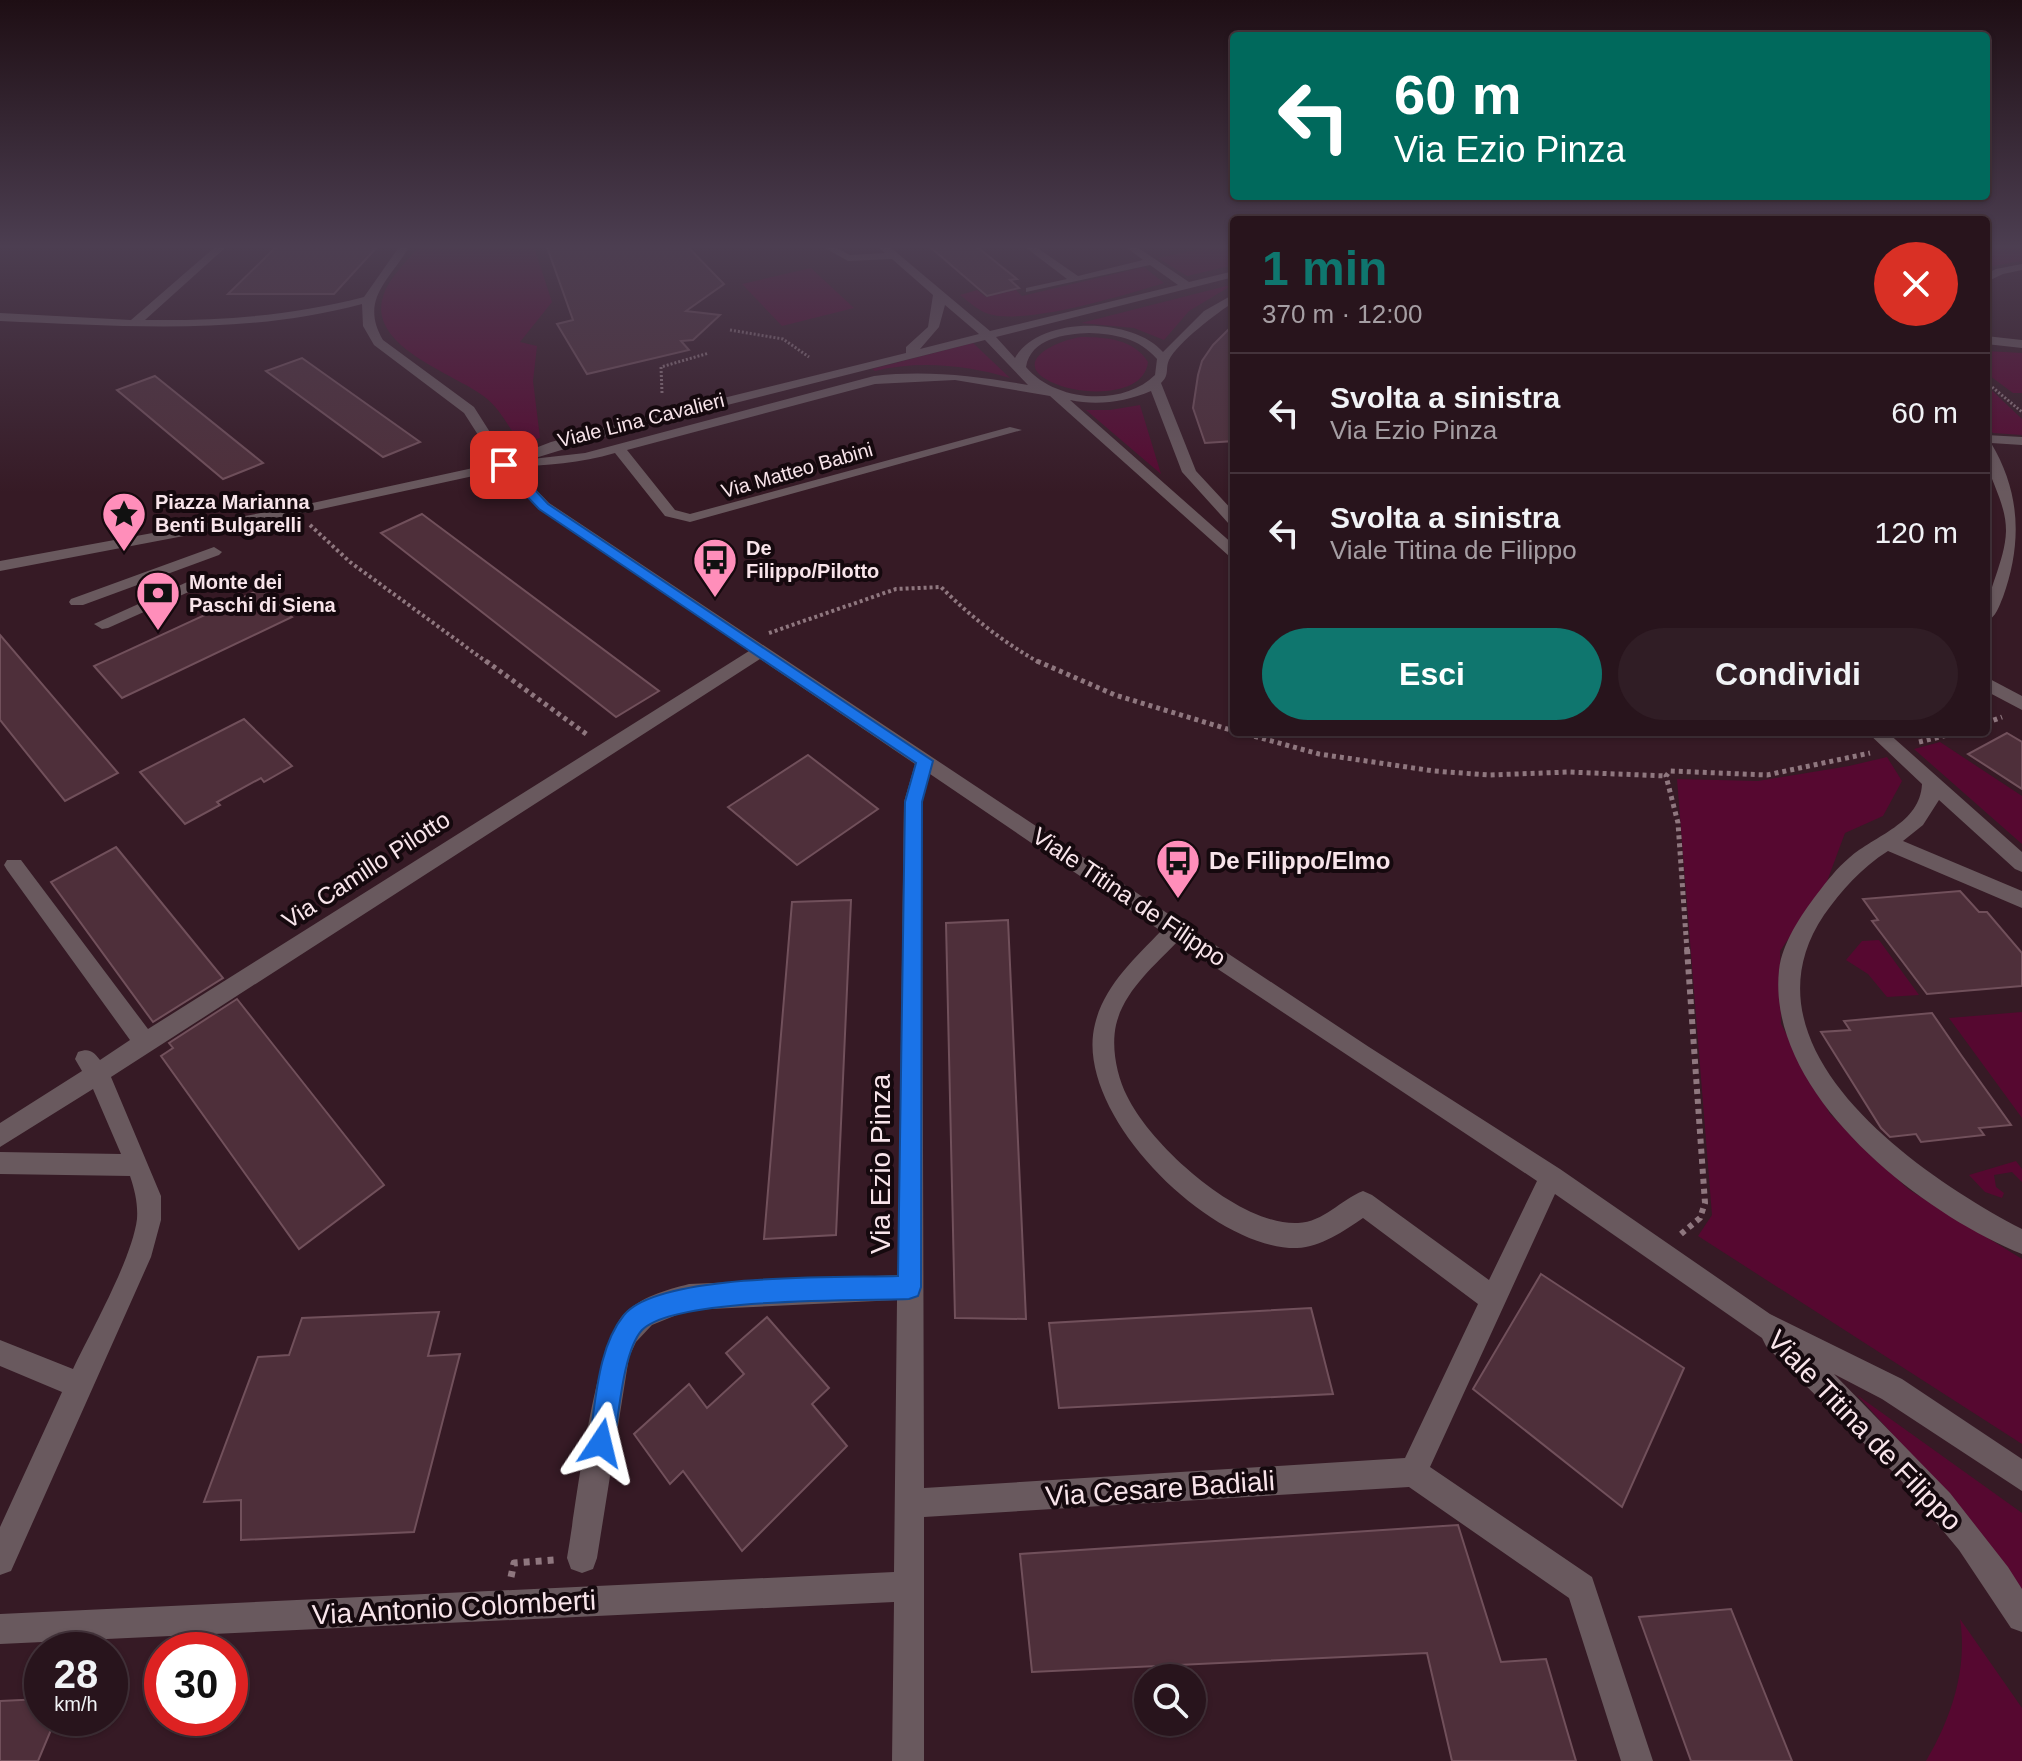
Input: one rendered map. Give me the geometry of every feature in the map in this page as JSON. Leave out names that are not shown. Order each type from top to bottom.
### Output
[{"type":"street","name":"Viale Titina de Filippo","points":[[371,329],[378,342],[453,395],[469,410],[504,465],[544,506],[1361,1054],[1551,1177],[1761,1323],[1892,1389],[1965,1435],[2022,1477]]},
{"type":"street","points":[[897,358],[923,342],[934,329]]},
{"type":"street","points":[[980,329],[1029,380],[1054,393],[1230,549]]},
{"type":"street","name":"Viale Lina Cavalieri","points":[[504,465],[590,435],[1011,329]]},
{"type":"street","points":[[1072,329],[1131,336],[1151,346],[1163,359],[1164,371],[1155,384],[1180,456],[1189,472],[1230,517]]},
{"type":"street","points":[[1163,359],[1192,329]]},
{"type":"street","points":[[1029,380],[1020,367],[1027,348],[1053,334],[1078,330]]},
{"type":"street","points":[[1990,340],[2022,344]]},
{"type":"street","name":"Viale Lina Cavalieri","points":[[504,465],[562,461],[887,378],[955,376],[1081,399],[1110,399],[1136,393],[1155,384]]},
{"type":"street","name":"Via Matteo Babini","points":[[618,448],[670,513],[690,518],[1015,430]]},
{"type":"street","points":[[1990,439],[2022,441]]},
{"type":"street","points":[[1990,453],[2010,487],[2022,528],[2013,572],[1990,610]]},
{"type":"street","points":[[0,566],[294,511],[504,465]]},
{"type":"street","points":[[77,602],[214,552]]},
{"type":"street","points":[[102,624],[205,579]]},
{"type":"street","name":"Via Camillo Pilotto","points":[[0,1136],[38,1100],[92,1066],[145,1043],[723,673],[754,646]]},
{"type":"street","points":[[1990,685],[2022,704]]},
{"type":"street","points":[[1881,736],[2022,864]]},
{"type":"street","name":"Via Ezio Pinza","points":[[908,1761],[913,802],[925,761]]},
{"type":"street","points":[[1931,784],[1932,798],[1926,809],[1844,876],[1804,931],[1795,950],[1790,981],[1797,1034],[1834,1097],[1887,1153],[1932,1190],[2022,1242]]},
{"type":"street","points":[[1884,841],[2022,900]]},
{"type":"street","points":[[14,865],[126,1022],[145,1043]]},
{"type":"street","points":[[1177,928],[1118,996],[1105,1028],[1105,1059],[1113,1090],[1138,1131],[1210,1199],[1246,1223],[1274,1233],[1301,1236],[1325,1229],[1363,1203],[1493,1299]]},
{"type":"street","points":[[0,1560],[136,1262],[145,1235],[149,1196],[92,1066]]},
{"type":"street","points":[[0,1163],[138,1165]]},
{"type":"street","points":[[1551,1177],[1413,1472],[1581,1588],[1637,1761]]},
{"type":"street","points":[[582,1558],[616,1357],[625,1333],[634,1321],[658,1305],[689,1297],[909,1287]]},
{"type":"street","name":"Viale Titina de Filippo","points":[[1761,1323],[1927,1487],[1976,1549],[2022,1617]]},
{"type":"street","points":[[0,1353],[80,1386]]},
{"type":"street","name":"Via Cesare Badiali","points":[[907,1504],[1413,1472]]},
{"type":"street","name":"Via Antonio Colomberti","points":[[0,1629],[909,1586]]},
{"type":"path","points":[[730,330],[783,339],[809,357]]},
{"type":"path","points":[[662,393],[661,367],[709,353]]},
{"type":"path","points":[[1990,385],[2022,412]]},
{"type":"path","points":[[294,511],[350,562],[606,748]]},
{"type":"path","points":[[754,646],[896,589],[941,587],[963,613],[1022,655],[1110,694],[1230,729]]},
{"type":"path","points":[[1254,736],[1319,754],[1434,771],[1489,775],[1569,772],[1666,776]]},
{"type":"path","points":[[1666,776],[1670,771],[1753,776],[1794,770],[1942,736]]},
{"type":"path","points":[[1659,1252],[1700,1218],[1705,1203],[1678,823],[1666,776]]},
{"type":"path","points":[[505,1605],[514,1563],[582,1558]]},
{"type":"shaded area","points":[[388,329],[530,329],[520,342],[537,346],[533,381],[540,438],[520,443],[486,398],[415,356]]},
{"type":"shaded area","points":[[1137,329],[1173,329],[1164,340]]},
{"type":"shaded area","points":[[1081,337],[1109,339],[1135,348],[1148,362],[1144,374],[1124,388],[1095,391],[1056,384],[1035,369],[1035,361],[1048,348]]},
{"type":"shaded area","points":[[973,343],[1010,378],[943,366],[872,369]]},
{"type":"shaded area","points":[[1990,351],[2022,353],[2022,393],[2013,393],[1990,376]]},
{"type":"shaded area","points":[[1990,389],[2022,419],[2022,435],[1993,433],[1990,430]]},
{"type":"shaded area","points":[[1140,405],[1161,474],[1086,410]]},
{"type":"shaded area","points":[[1940,742],[2022,796],[2022,844],[1914,749]]},
{"type":"shaded area","points":[[1887,757],[1902,781],[1883,816],[1845,833],[1826,884],[1780,951],[1781,1024],[1830,1114],[1908,1189],[2022,1259],[2022,1444],[1698,1236],[1712,1215],[1677,779],[1758,781]]},
{"type":"shaded area","points":[[1879,940],[1919,995],[1887,997],[1868,974],[1846,960],[1862,941]]},
{"type":"shaded area","points":[[2022,1012],[2022,1118],[1949,1018]]},
{"type":"shaded area","points":[[2016,1161],[2022,1169],[2022,1182],[2012,1172],[1994,1175],[1996,1187],[2004,1193],[2002,1198],[1985,1192],[1969,1175]]},
{"type":"shaded area","points":[[1857,1395],[2022,1513],[2022,1595],[1915,1459]]},
{"type":"shaded area","points":[[1960,1619],[2022,1708],[2022,1761],[1926,1761],[1943,1728],[1955,1693],[1962,1656]]},
{"type":"building","points":[[560,329],[705,329],[693,340],[681,341],[689,350],[587,374]]},
{"type":"building","points":[[1230,329],[1230,441],[1205,443],[1193,408],[1202,361]]},
{"type":"building","points":[[302,358],[420,442],[383,457],[266,371]]},
{"type":"building","points":[[155,376],[263,463],[223,479],[117,390]]},
{"type":"building","points":[[422,514],[659,691],[616,717],[381,533]]},
{"type":"building","points":[[261,589],[292,617],[122,698],[94,666]]},
{"type":"building","points":[[0,635],[118,773],[65,801],[0,720]]},
{"type":"building","points":[[244,719],[292,766],[264,782],[261,778],[185,824],[140,772]]},
{"type":"building","points":[[2007,733],[2022,742],[2022,789],[1968,754]]},
{"type":"building","points":[[808,755],[878,809],[797,865],[728,807]]},
{"type":"building","points":[[116,847],[223,978],[153,1022],[51,882]]},
{"type":"building","points":[[1960,891],[1979,912],[1987,912],[2022,953],[2022,986],[1927,994],[1872,921],[1878,920],[1863,899]]},
{"type":"building","points":[[851,900],[836,1235],[764,1239],[792,902]]},
{"type":"building","points":[[1008,920],[1026,1319],[955,1318],[946,923]]},
{"type":"building","points":[[237,999],[384,1185],[299,1249],[161,1056],[173,1048],[169,1043]]},
{"type":"building","points":[[1932,1013],[2011,1125],[1979,1128],[1984,1135],[1921,1142],[1916,1134],[1890,1137],[1881,1128],[1821,1032],[1850,1030],[1844,1021]]},
{"type":"building","points":[[1541,1274],[1684,1368],[1622,1507],[1473,1389]]},
{"type":"building","points":[[1311,1308],[1333,1394],[1059,1408],[1049,1323]]},
{"type":"building","points":[[439,1312],[428,1356],[460,1354],[414,1532],[241,1540],[241,1500],[204,1502],[258,1357],[289,1355],[302,1318]]},
{"type":"building","points":[[767,1317],[829,1388],[812,1404],[847,1446],[742,1551],[683,1471],[670,1484],[634,1434],[689,1384],[707,1408],[744,1374],[726,1353]]},
{"type":"building","points":[[1458,1525],[1501,1662],[1546,1659],[1576,1761],[1452,1761],[1427,1653],[1198,1664],[1134,1664],[1134,1667],[1032,1672],[1020,1554]]},
{"type":"building","points":[[1731,1609],[1792,1761],[1691,1761],[1639,1617]]},
{"type":"building","points":[[24,1700],[24,1736],[48,1736],[38,1761],[0,1761],[0,1701]]},
{"type":"place","name":"Piazza Marianna Benti Bulgarelli","points":[[124,553]]},
{"type":"place","name":"De Filippo/Pilotto","points":[[715,599]]},
{"type":"place","name":"Monte dei Paschi di Siena","points":[[158,632]]},
{"type":"place","name":"De Filippo/Elmo","points":[[1178,900]]},
{"type":"route","points":[[504,465],[544,506],[925,761],[913,802],[909,1287],[689,1297],[658,1305],[634,1321],[620,1343],[601,1443]]}]
